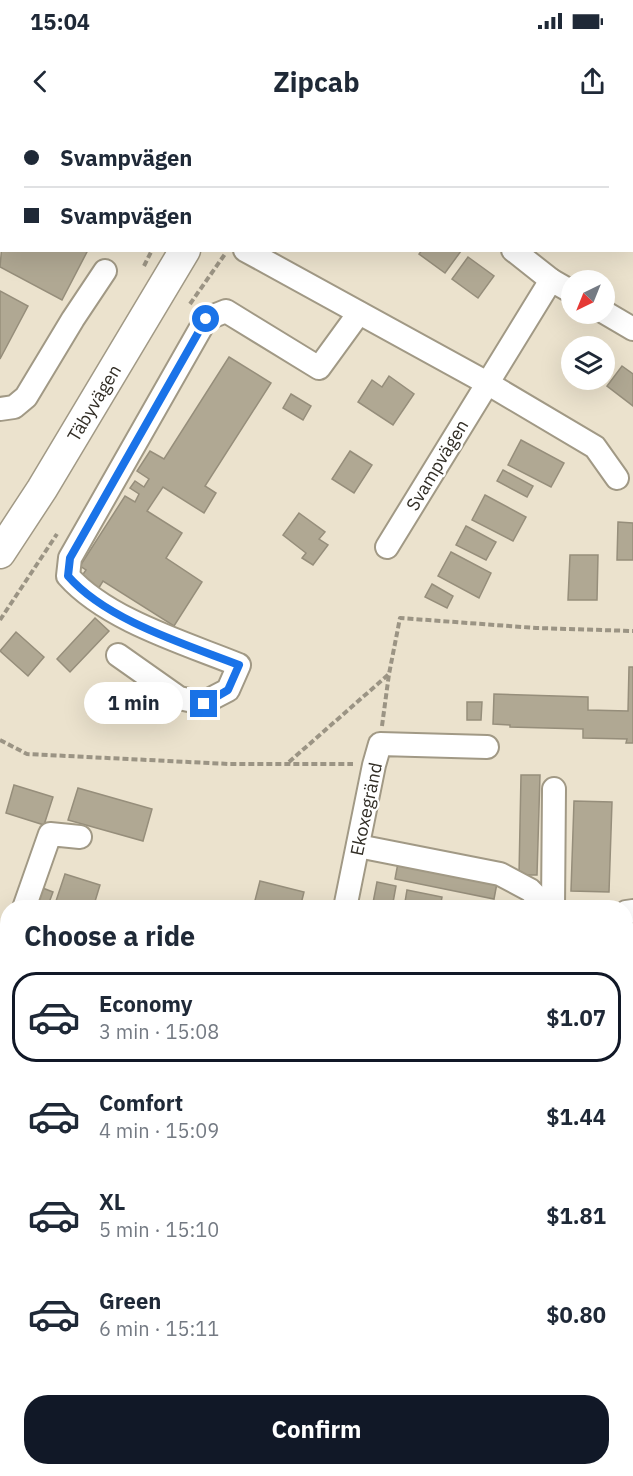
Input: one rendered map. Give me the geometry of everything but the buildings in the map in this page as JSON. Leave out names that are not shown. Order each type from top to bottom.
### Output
[{"type":"main road","name":"Täbyvägen","points":[[0,553],[42,489],[184,252]]},
{"type":"street","points":[[249,252],[487,383],[595,447],[617,478]]},
{"type":"street","points":[[516,252],[561,286]]},
{"type":"street","points":[[0,409],[14,407],[26,397],[105,271]]},
{"type":"street","name":"Svampvägen","points":[[387,547],[551,280]]},
{"type":"street","points":[[118,655],[179,698],[204,704],[228,690],[239,665],[142,627],[81,592],[68,576],[70,558],[206,319],[226,311],[319,368],[359,313]]},
{"type":"street","points":[[615,318],[633,329]]},
{"type":"street","name":"Ekoxegränd","points":[[347,900],[377,755],[488,747]]},
{"type":"street","points":[[553,900],[554,789]]},
{"type":"street","points":[[27,900],[50,834],[80,837]]},
{"type":"street","points":[[358,846],[500,874],[530,890],[540,900]]},
{"type":"path","points":[[0,740],[27,754],[218,763],[289,763],[377,755],[400,618],[536,628],[633,630]]},
{"type":"path","points":[[289,763],[389,674]]},
{"type":"route","points":[[204,704],[228,690],[239,665],[142,627],[81,592],[68,576],[70,558],[206,319]]}]
